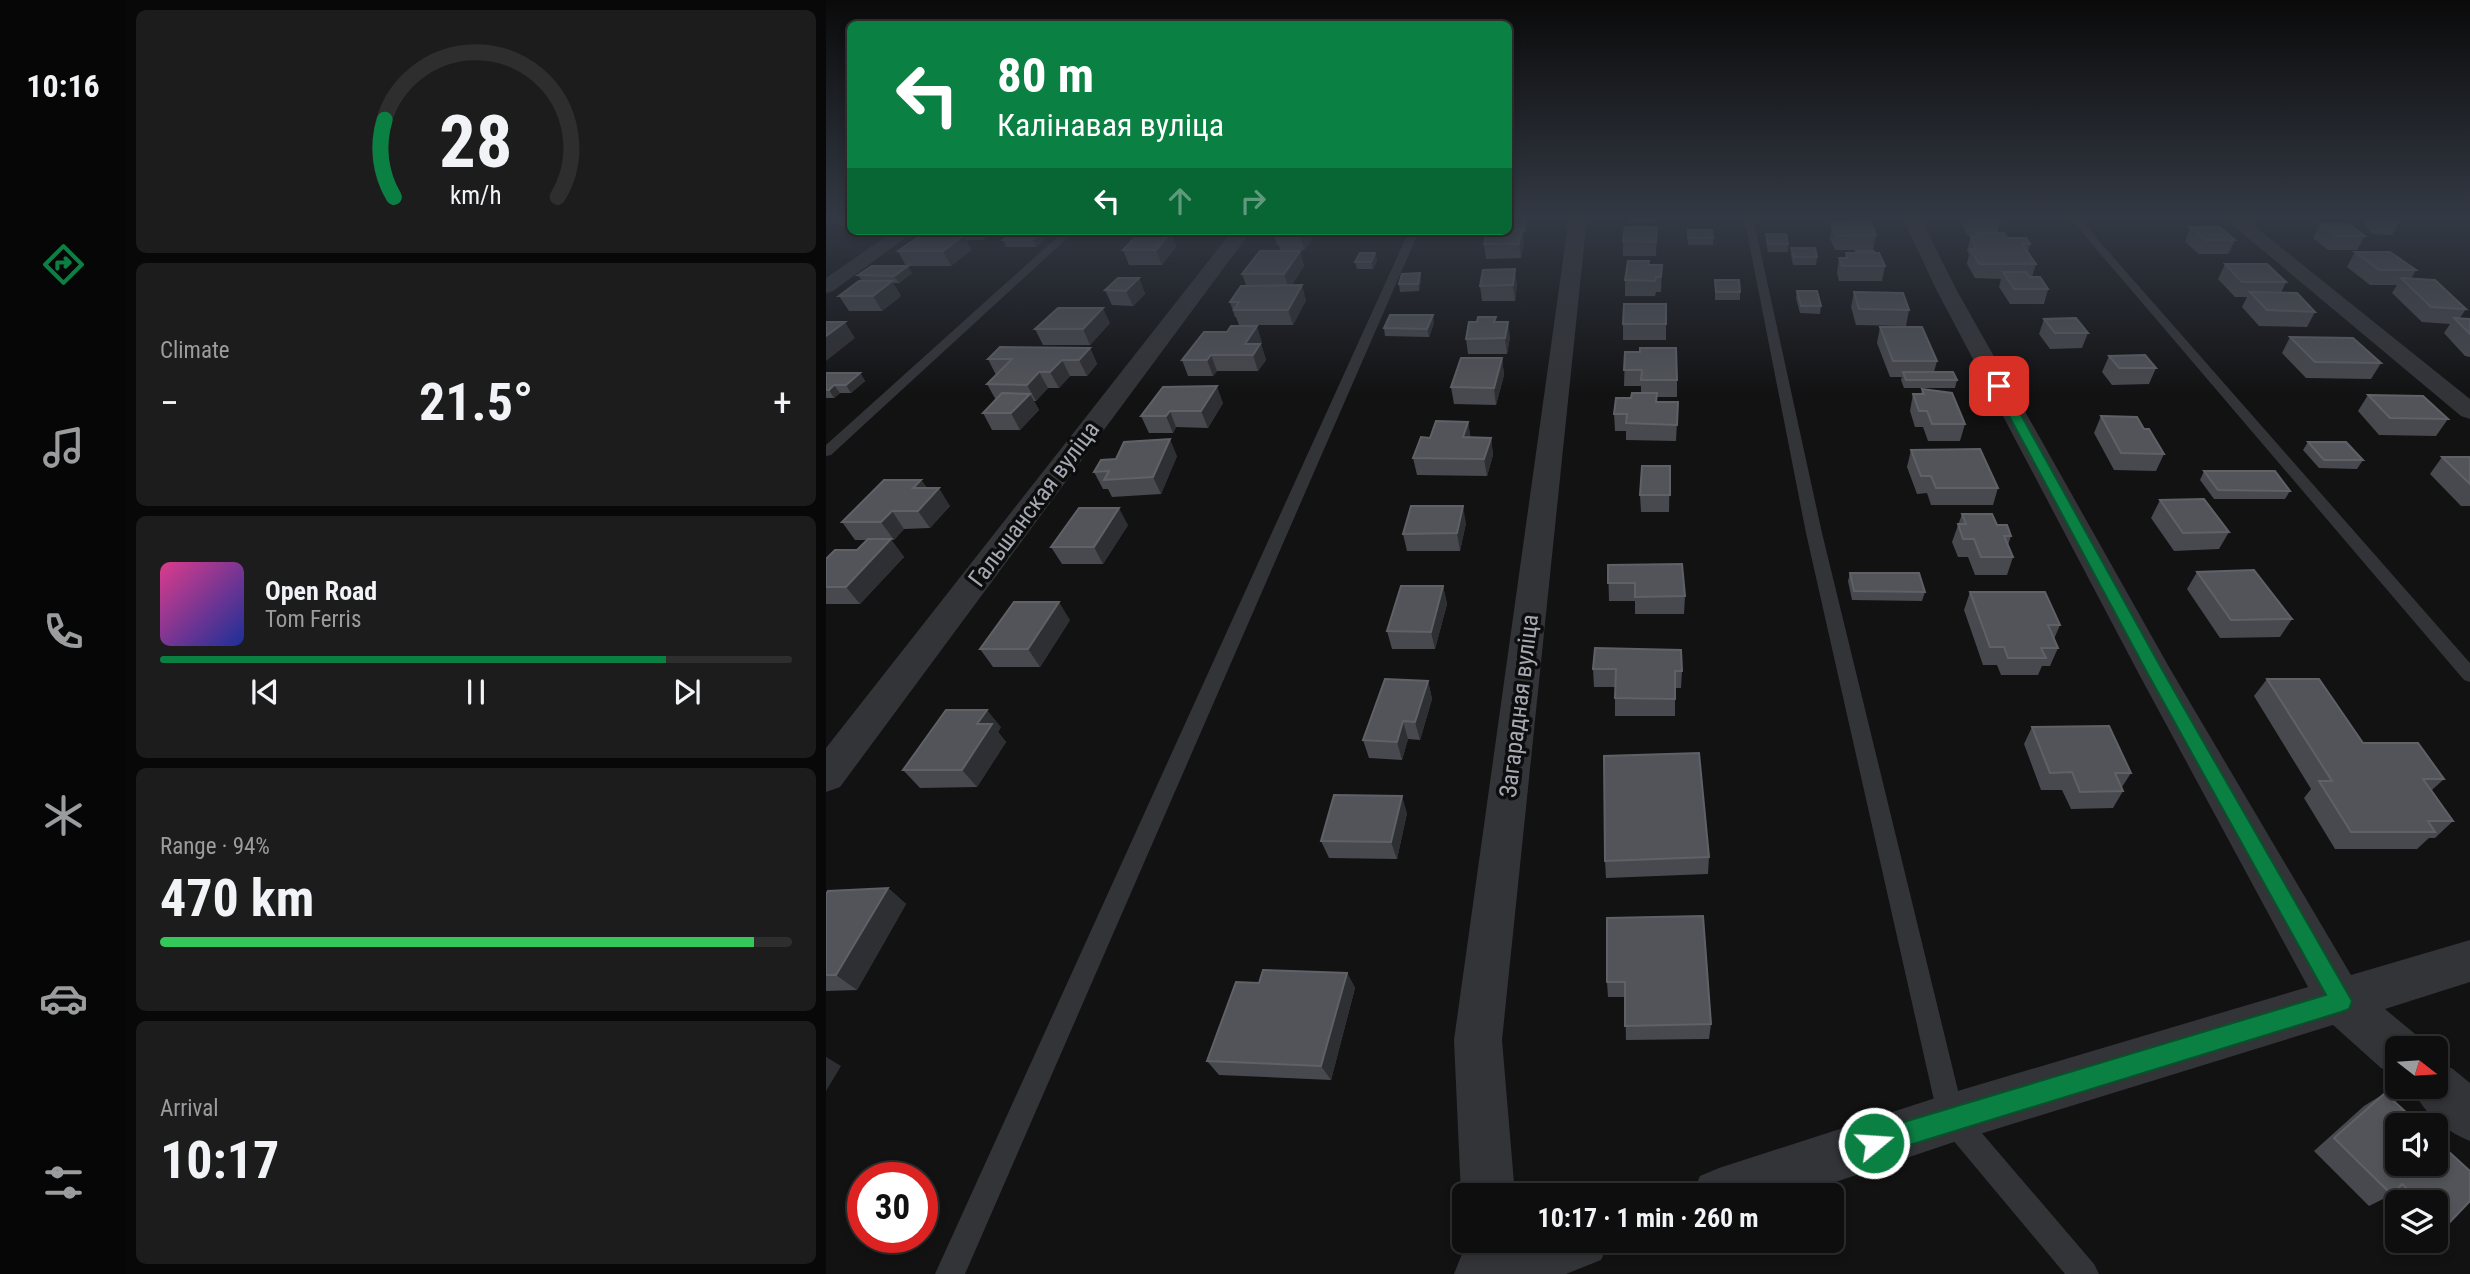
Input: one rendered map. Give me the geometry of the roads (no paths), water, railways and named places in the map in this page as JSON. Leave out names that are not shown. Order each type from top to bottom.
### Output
[{"type":"street","points":[[826,287],[841,276]]},
{"type":"street","name":"Гальшанская вуліца","points":[[826,776],[1207,276]]},
{"type":"street","name":"Загарадная вуліца","points":[[1487,1183],[1478,1040],[1571,276]]},
{"type":"street","points":[[1941,276],[2157,676],[2341,1001],[2385,1040]]},
{"type":"street","points":[[2305,276],[2470,411]]},
{"type":"street","points":[[1755,1183],[1951,1118],[2470,961]]},
{"type":"street","points":[[2448,1097],[2470,1116]]},
{"type":"street","points":[[1491,1265],[1536,1253]]},
{"type":"lane","points":[[826,452],[1020,276]]},
{"type":"lane","points":[[950,1274],[1394,276]]},
{"type":"lane","points":[[1760,276],[1814,533],[1951,1118],[2084,1274]]},
{"type":"lane","points":[[2125,276],[2470,675]]}]
